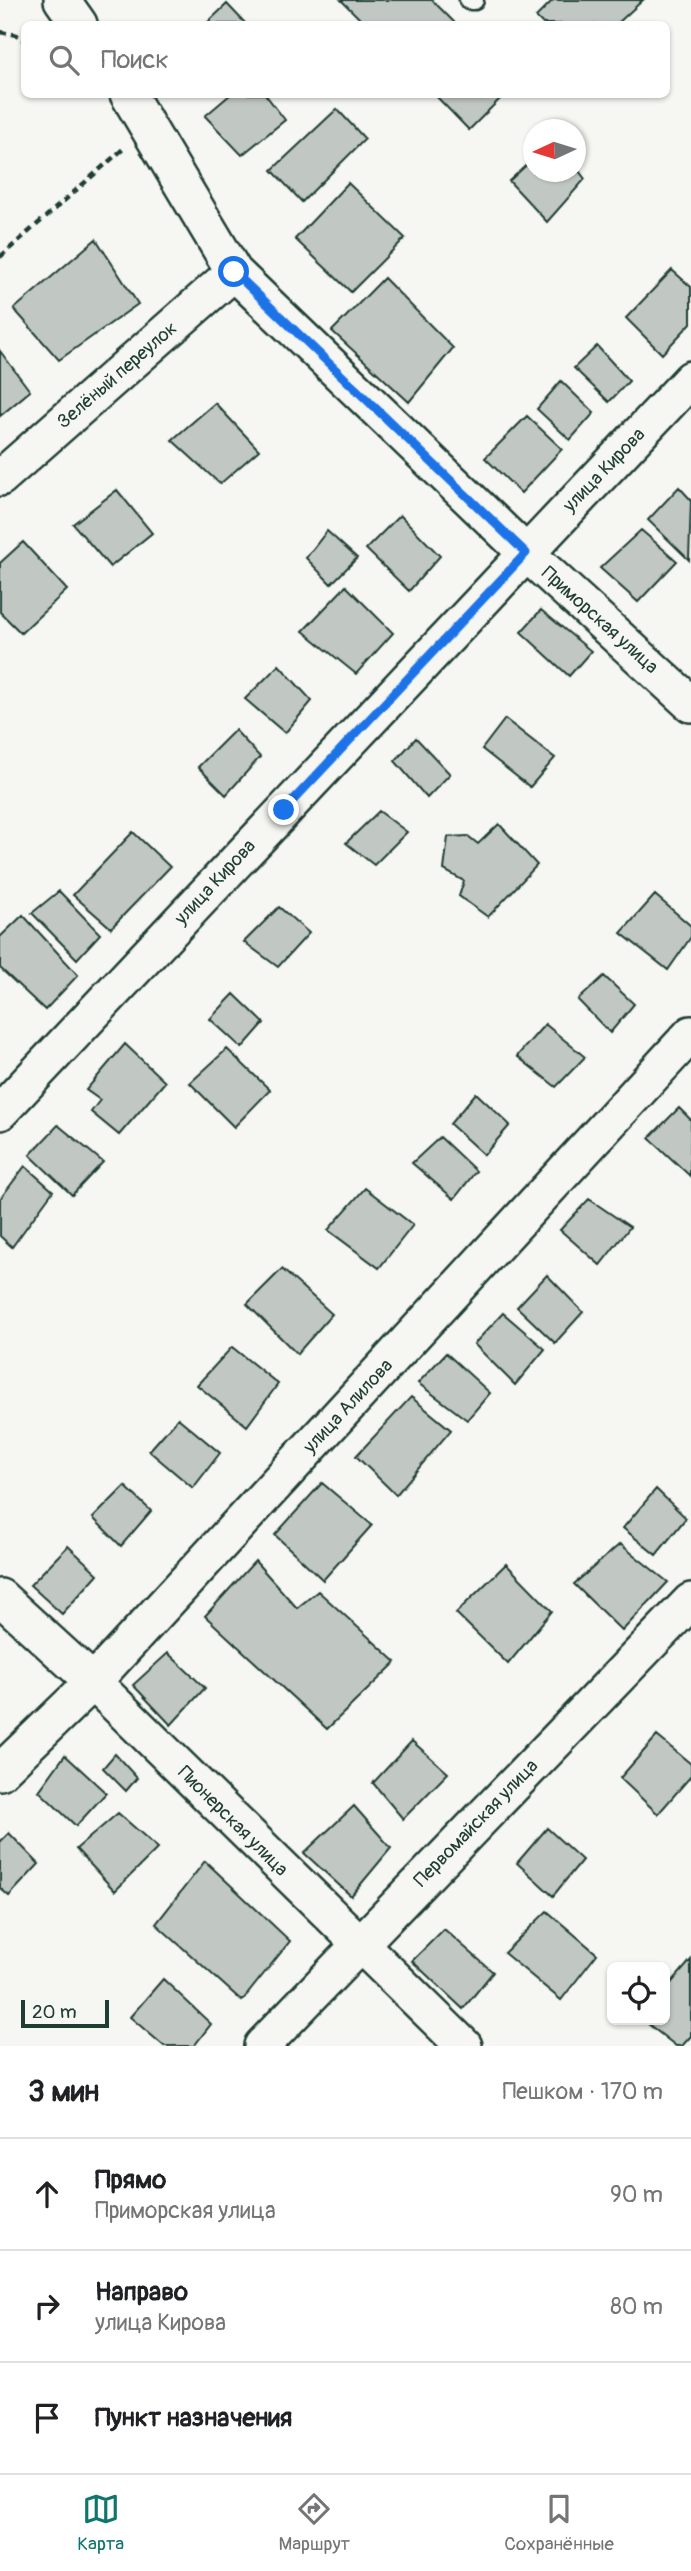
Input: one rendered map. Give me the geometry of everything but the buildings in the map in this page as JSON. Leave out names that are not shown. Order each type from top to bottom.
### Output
[{"type":"street","points":[[62,0],[77,21]]},
{"type":"street","name":"Приморская улица","points":[[130,98],[234,272],[526,553],[691,704]]},
{"type":"street","name":"Зелёный переулок","points":[[0,478],[234,272]]},
{"type":"street","name":"улица Кирова","points":[[0,1111],[691,379]]},
{"type":"street","name":"улица Алилова","points":[[0,1772],[93,1682],[691,1034]]},
{"type":"street","name":"Пионерская улица","points":[[0,1597],[93,1682],[358,1945],[464,2046]]},
{"type":"street","name":"Первомайская улица","points":[[262,2046],[691,1601]]},
{"type":"path","points":[[0,32],[17,34],[21,38]]},
{"type":"path","points":[[0,257],[148,127]]},
{"type":"route","points":[[234,272],[526,553],[284,810]]}]
